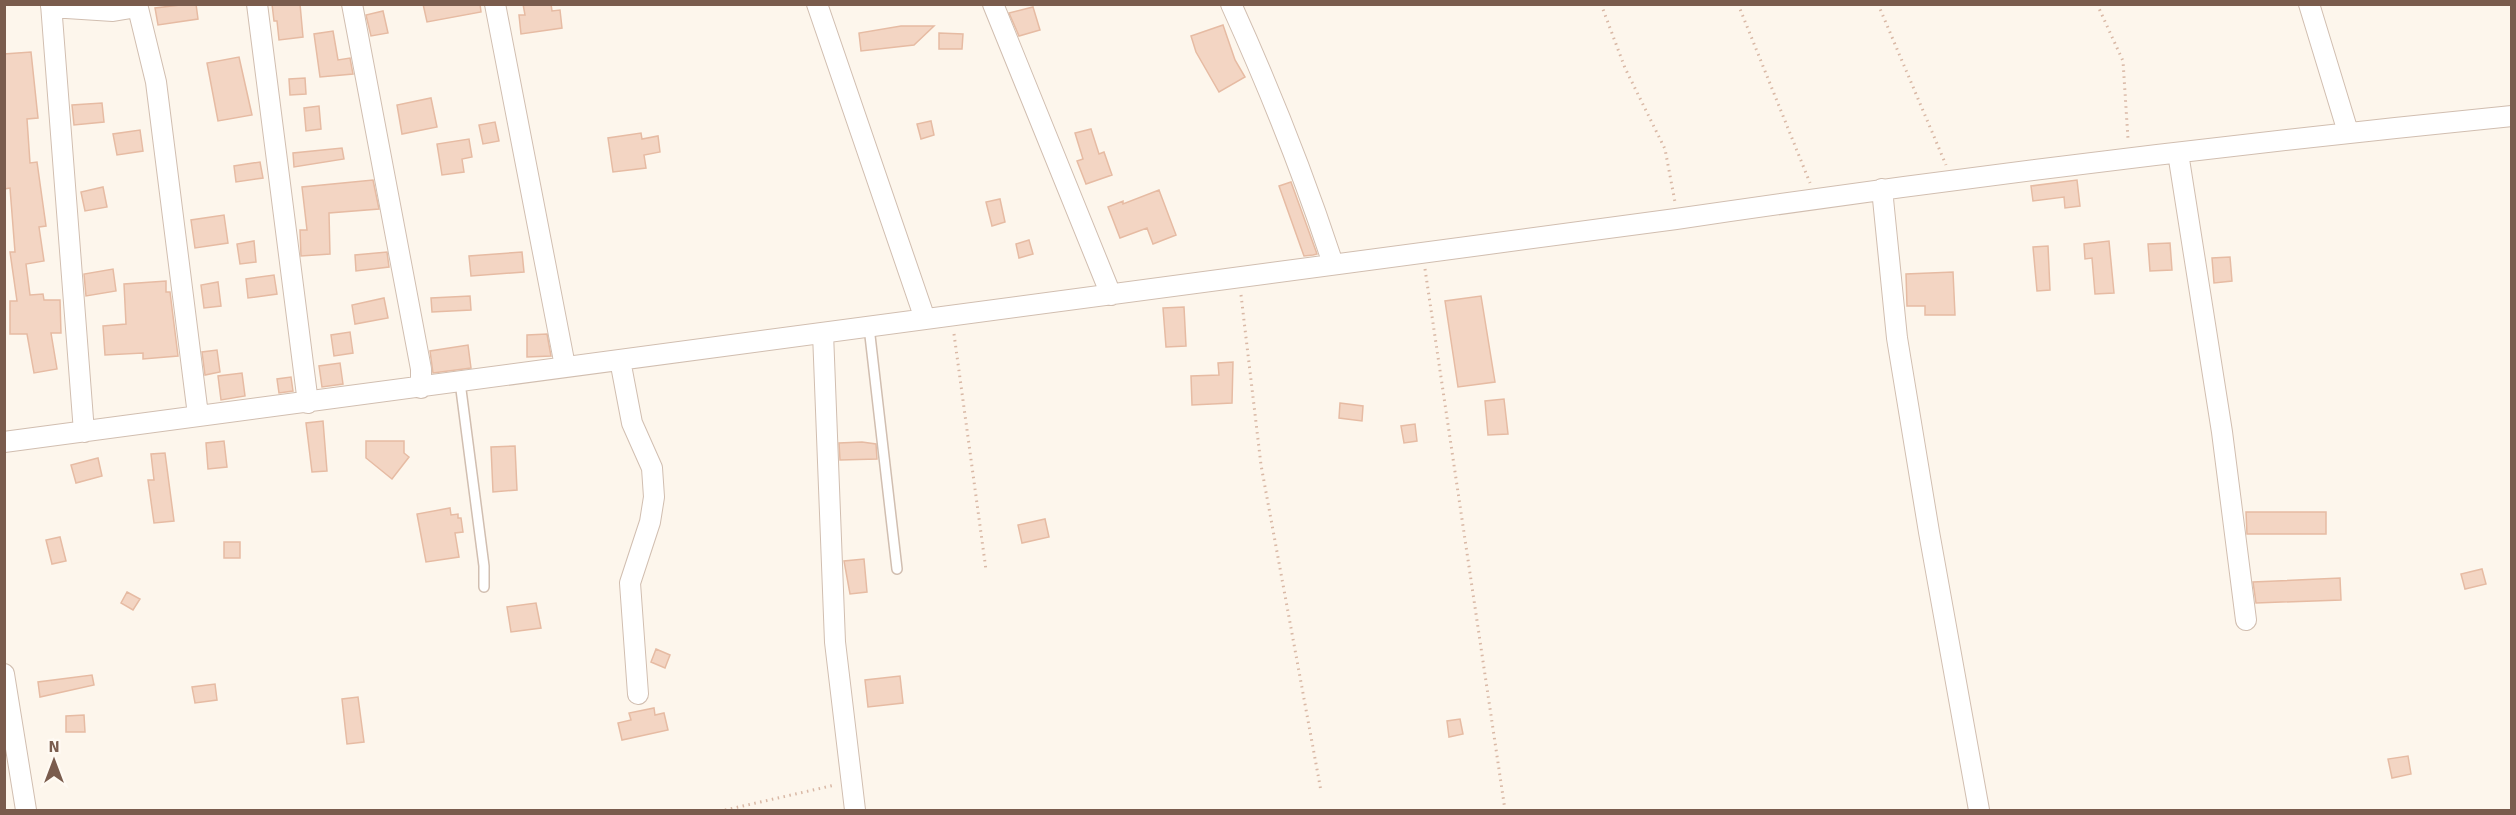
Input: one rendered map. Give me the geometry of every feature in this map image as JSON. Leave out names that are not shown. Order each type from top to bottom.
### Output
[{"type":"street","points":[[257,4],[308,403]]},
{"type":"street","points":[[352,4],[421,369],[421,388]]},
{"type":"street","points":[[495,4],[565,366]]},
{"type":"street","points":[[817,4],[926,319]]},
{"type":"street","points":[[993,4],[1111,295]]},
{"type":"street","points":[[1231,4],[1274,98],[1311,196],[1333,264]]},
{"type":"street","points":[[2309,4],[2348,132]]},
{"type":"street","points":[[84,432],[51,6],[113,11],[137,6],[156,82],[198,416]]},
{"type":"street","points":[[4,442],[1676,219],[1882,189],[2348,132],[2511,116]]},
{"type":"street","points":[[2178,153],[2222,432],[2246,620]]},
{"type":"street","points":[[1882,189],[1897,338],[1979,810]]},
{"type":"street","points":[[823,333],[835,642],[855,810]]},
{"type":"street","points":[[620,360],[632,423],[652,468],[654,497],[650,522],[630,583],[638,694]]},
{"type":"street","points":[[4,674],[26,810]]},
{"type":"lane","points":[[869,327],[897,569]]},
{"type":"lane","points":[[460,382],[484,566],[484,587]]},
{"type":"path","points":[[1601,4],[1624,68],[1665,149],[1674,194],[1676,219]]},
{"type":"path","points":[[1738,4],[1817,198]]},
{"type":"path","points":[[1878,4],[1953,180]]},
{"type":"path","points":[[2097,4],[2122,61],[2129,159]]},
{"type":"path","points":[[1423,252],[1505,810]]},
{"type":"path","points":[[1239,277],[1261,465],[1321,791]]},
{"type":"path","points":[[952,316],[986,570]]},
{"type":"path","points":[[724,810],[852,781]]},
{"type":"building","points":[[196,4],[198,19],[158,25],[155,8]]},
{"type":"building","points":[[272,4],[300,4],[303,37],[279,40]]},
{"type":"building","points":[[423,4],[480,4],[481,12],[427,22]]},
{"type":"building","points":[[523,4],[551,4],[552,11],[560,10],[562,28],[521,34],[519,15],[525,15]]},
{"type":"building","points":[[1033,7],[1040,30],[1019,36],[1009,13]]},
{"type":"building","points":[[383,11],[388,33],[371,36],[366,15]]},
{"type":"building","points":[[1223,25],[1235,60],[1245,77],[1219,92],[1196,52],[1191,36]]},
{"type":"building","points":[[901,26],[934,26],[914,45],[861,51],[859,33]]},
{"type":"building","points":[[333,31],[338,60],[350,58],[353,74],[320,77],[314,34]]},
{"type":"building","points":[[939,33],[963,34],[962,49],[939,49]]},
{"type":"building","points":[[31,52],[38,118],[27,119],[30,163],[37,162],[46,226],[39,227],[44,261],[26,264],[30,295],[43,294],[44,300],[60,300],[61,333],[51,333],[57,369],[34,373],[27,334],[10,334],[10,301],[17,301],[10,252],[15,252],[10,188],[4,189],[4,54]]},
{"type":"building","points":[[239,57],[252,115],[218,121],[207,63]]},
{"type":"building","points":[[305,78],[306,94],[290,95],[289,79]]},
{"type":"building","points":[[431,98],[437,127],[402,134],[397,105]]},
{"type":"building","points":[[102,103],[104,122],[74,125],[72,105]]},
{"type":"building","points":[[319,106],[321,129],[306,131],[304,108]]},
{"type":"building","points":[[931,121],[934,135],[921,139],[917,124]]},
{"type":"building","points":[[495,122],[499,141],[483,144],[479,125]]},
{"type":"building","points":[[1091,129],[1099,154],[1104,152],[1112,175],[1086,184],[1077,161],[1083,159],[1075,133]]},
{"type":"building","points":[[140,130],[143,151],[117,155],[113,134]]},
{"type":"building","points":[[641,133],[642,139],[658,136],[660,152],[644,155],[646,168],[613,172],[608,138]]},
{"type":"building","points":[[469,139],[472,157],[462,159],[464,172],[442,175],[437,144]]},
{"type":"building","points":[[342,148],[344,159],[294,167],[293,153]]},
{"type":"building","points":[[260,162],[263,178],[236,182],[234,166]]},
{"type":"building","points":[[373,180],[379,209],[329,213],[330,254],[301,256],[300,230],[307,230],[302,187]]},
{"type":"building","points":[[2077,180],[2080,206],[2065,208],[2064,197],[2033,201],[2031,186]]},
{"type":"building","points":[[1291,182],[1317,254],[1304,256],[1279,186]]},
{"type":"building","points":[[103,187],[107,207],[85,211],[81,192]]},
{"type":"building","points":[[1159,190],[1176,235],[1153,244],[1147,228],[1120,238],[1108,207],[1123,201],[1123,204]]},
{"type":"building","points":[[1000,199],[1005,222],[992,226],[986,202]]},
{"type":"building","points":[[224,215],[228,243],[195,248],[191,220]]},
{"type":"building","points":[[1029,240],[1033,254],[1019,258],[1016,244]]},
{"type":"building","points":[[254,241],[256,262],[240,264],[237,244]]},
{"type":"building","points":[[2109,241],[2114,293],[2095,294],[2092,258],[2085,259],[2084,244]]},
{"type":"building","points":[[2170,243],[2172,270],[2150,271],[2148,244]]},
{"type":"building","points":[[2048,246],[2050,290],[2037,291],[2033,247]]},
{"type":"building","points":[[387,252],[389,267],[356,271],[355,255]]},
{"type":"building","points":[[522,252],[524,272],[471,276],[469,256]]},
{"type":"building","points":[[2230,257],[2232,281],[2214,283],[2212,258]]},
{"type":"building","points":[[113,269],[116,291],[86,296],[84,274]]},
{"type":"building","points":[[1953,272],[1955,315],[1925,315],[1925,306],[1907,306],[1906,274]]},
{"type":"building","points":[[274,275],[277,294],[248,298],[246,279]]},
{"type":"building","points":[[166,281],[166,292],[170,292],[178,356],[143,359],[143,353],[105,355],[103,326],[126,324],[124,284]]},
{"type":"building","points":[[218,282],[221,306],[204,308],[201,285]]},
{"type":"building","points":[[470,296],[471,310],[432,312],[431,298]]},
{"type":"building","points":[[1481,296],[1495,382],[1458,387],[1445,301]]},
{"type":"building","points":[[384,298],[388,318],[355,324],[352,305]]},
{"type":"building","points":[[1184,307],[1186,346],[1166,347],[1163,308]]},
{"type":"building","points":[[350,332],[353,353],[334,356],[331,335]]},
{"type":"building","points":[[547,334],[551,356],[527,357],[527,335]]},
{"type":"building","points":[[468,345],[471,368],[433,373],[430,351]]},
{"type":"building","points":[[217,350],[220,372],[205,375],[202,352]]},
{"type":"building","points":[[1233,362],[1232,403],[1192,405],[1191,376],[1219,375],[1218,363]]},
{"type":"building","points":[[340,363],[343,384],[322,387],[319,366]]},
{"type":"building","points":[[242,373],[245,396],[221,400],[218,376]]},
{"type":"building","points":[[291,377],[293,391],[279,393],[277,379]]},
{"type":"building","points":[[1504,399],[1508,434],[1488,435],[1485,401]]},
{"type":"building","points":[[1340,403],[1363,406],[1362,421],[1339,418]]},
{"type":"building","points":[[323,421],[327,471],[312,472],[306,423]]},
{"type":"building","points":[[1415,424],[1417,441],[1404,443],[1401,426]]},
{"type":"building","points":[[224,441],[227,467],[208,469],[206,443]]},
{"type":"building","points":[[366,441],[404,441],[404,453],[409,457],[392,479],[366,458]]},
{"type":"building","points":[[839,443],[876,444],[877,459],[840,460]]},
{"type":"building","points":[[515,446],[517,490],[493,492],[491,447]]},
{"type":"building","points":[[165,453],[174,521],[154,523],[148,480],[154,480],[151,454]]},
{"type":"building","points":[[98,458],[102,476],[76,483],[71,465]]},
{"type":"building","points":[[450,508],[451,515],[458,514],[458,518],[461,518],[463,532],[455,533],[459,557],[426,562],[417,514]]},
{"type":"building","points":[[2246,512],[2326,512],[2326,534],[2247,534]]},
{"type":"building","points":[[1045,519],[1049,537],[1022,543],[1018,525]]},
{"type":"building","points":[[60,537],[66,561],[52,564],[46,540]]},
{"type":"building","points":[[224,542],[240,542],[240,558],[224,558]]},
{"type":"building","points":[[864,559],[867,592],[850,594],[844,561]]},
{"type":"building","points":[[2482,569],[2486,584],[2465,589],[2461,574]]},
{"type":"building","points":[[2340,578],[2341,600],[2256,603],[2253,582]]},
{"type":"building","points":[[127,592],[140,599],[133,610],[121,603]]},
{"type":"building","points":[[536,603],[541,628],[511,632],[507,607]]},
{"type":"building","points":[[656,649],[670,655],[665,668],[651,662]]},
{"type":"building","points":[[92,675],[94,685],[40,697],[38,682]]},
{"type":"building","points":[[900,676],[903,703],[868,707],[865,680]]},
{"type":"building","points":[[215,684],[217,700],[195,703],[192,687]]},
{"type":"building","points":[[358,697],[364,742],[347,744],[342,699]]},
{"type":"building","points":[[654,708],[655,715],[664,713],[668,730],[622,740],[618,723],[631,720],[629,713]]},
{"type":"building","points":[[84,715],[85,732],[66,732],[66,716]]},
{"type":"building","points":[[1460,719],[1463,734],[1449,737],[1447,721]]},
{"type":"building","points":[[2408,756],[2411,774],[2392,778],[2388,759]]}]
